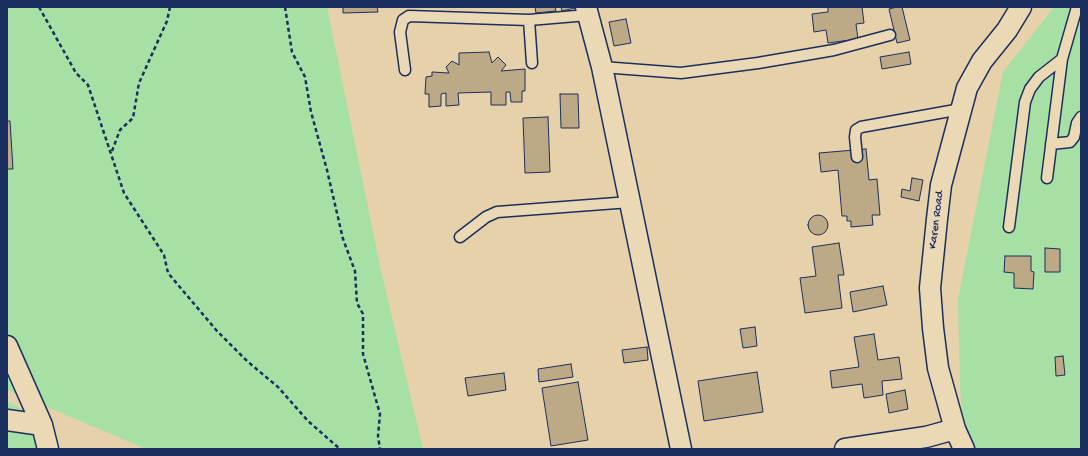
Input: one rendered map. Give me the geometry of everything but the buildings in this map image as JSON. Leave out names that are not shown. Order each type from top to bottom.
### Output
[{"type":"street","name":"Karen Road","points":[[964,449],[955,429],[938,368],[933,328],[930,288],[932,257],[941,185],[967,88],[982,61],[1007,30],[1021,7]]},
{"type":"street","points":[[587,11],[602,67],[680,449]]},
{"type":"street","points":[[7,346],[42,425],[48,449]]},
{"type":"street","points":[[7,420],[42,425]]},
{"type":"street","points":[[845,449],[920,438],[955,429]]},
{"type":"lane","points":[[1047,178],[1050,144],[1062,59],[1077,7]]},
{"type":"lane","points":[[405,70],[400,32],[403,20],[409,16],[529,20],[587,11]]},
{"type":"lane","points":[[529,20],[532,63]]},
{"type":"lane","points":[[602,67],[681,73],[758,63],[834,50],[890,35]]},
{"type":"lane","points":[[1009,227],[1025,102],[1030,89],[1039,77],[1062,59]]},
{"type":"lane","points":[[857,157],[855,136],[856,130],[861,127],[961,109]]},
{"type":"lane","points":[[1050,144],[1070,142],[1074,137],[1077,123],[1081,117]]},
{"type":"lane","points":[[460,237],[486,217],[497,212],[630,202]]},
{"type":"path","points":[[39,7],[76,73],[88,85],[112,152],[124,193],[164,255],[168,272],[217,331],[246,361],[278,387],[308,421],[340,449]]},
{"type":"path","points":[[112,152],[120,130],[133,118],[139,84],[167,21],[170,7]]},
{"type":"path","points":[[284,7],[292,52],[305,77],[311,112],[327,170],[343,239],[355,271],[357,303],[364,314],[363,354],[380,414],[378,436],[380,449]]},
{"type":"green space","points":[[7,7],[327,7],[380,266],[423,449],[146,449],[7,390]]},
{"type":"green space","points":[[1054,7],[1081,7],[1081,449],[968,449],[963,428],[960,387],[958,299],[1003,72]]},
{"type":"green space","points":[[7,401],[29,413],[39,449],[7,449]]}]
